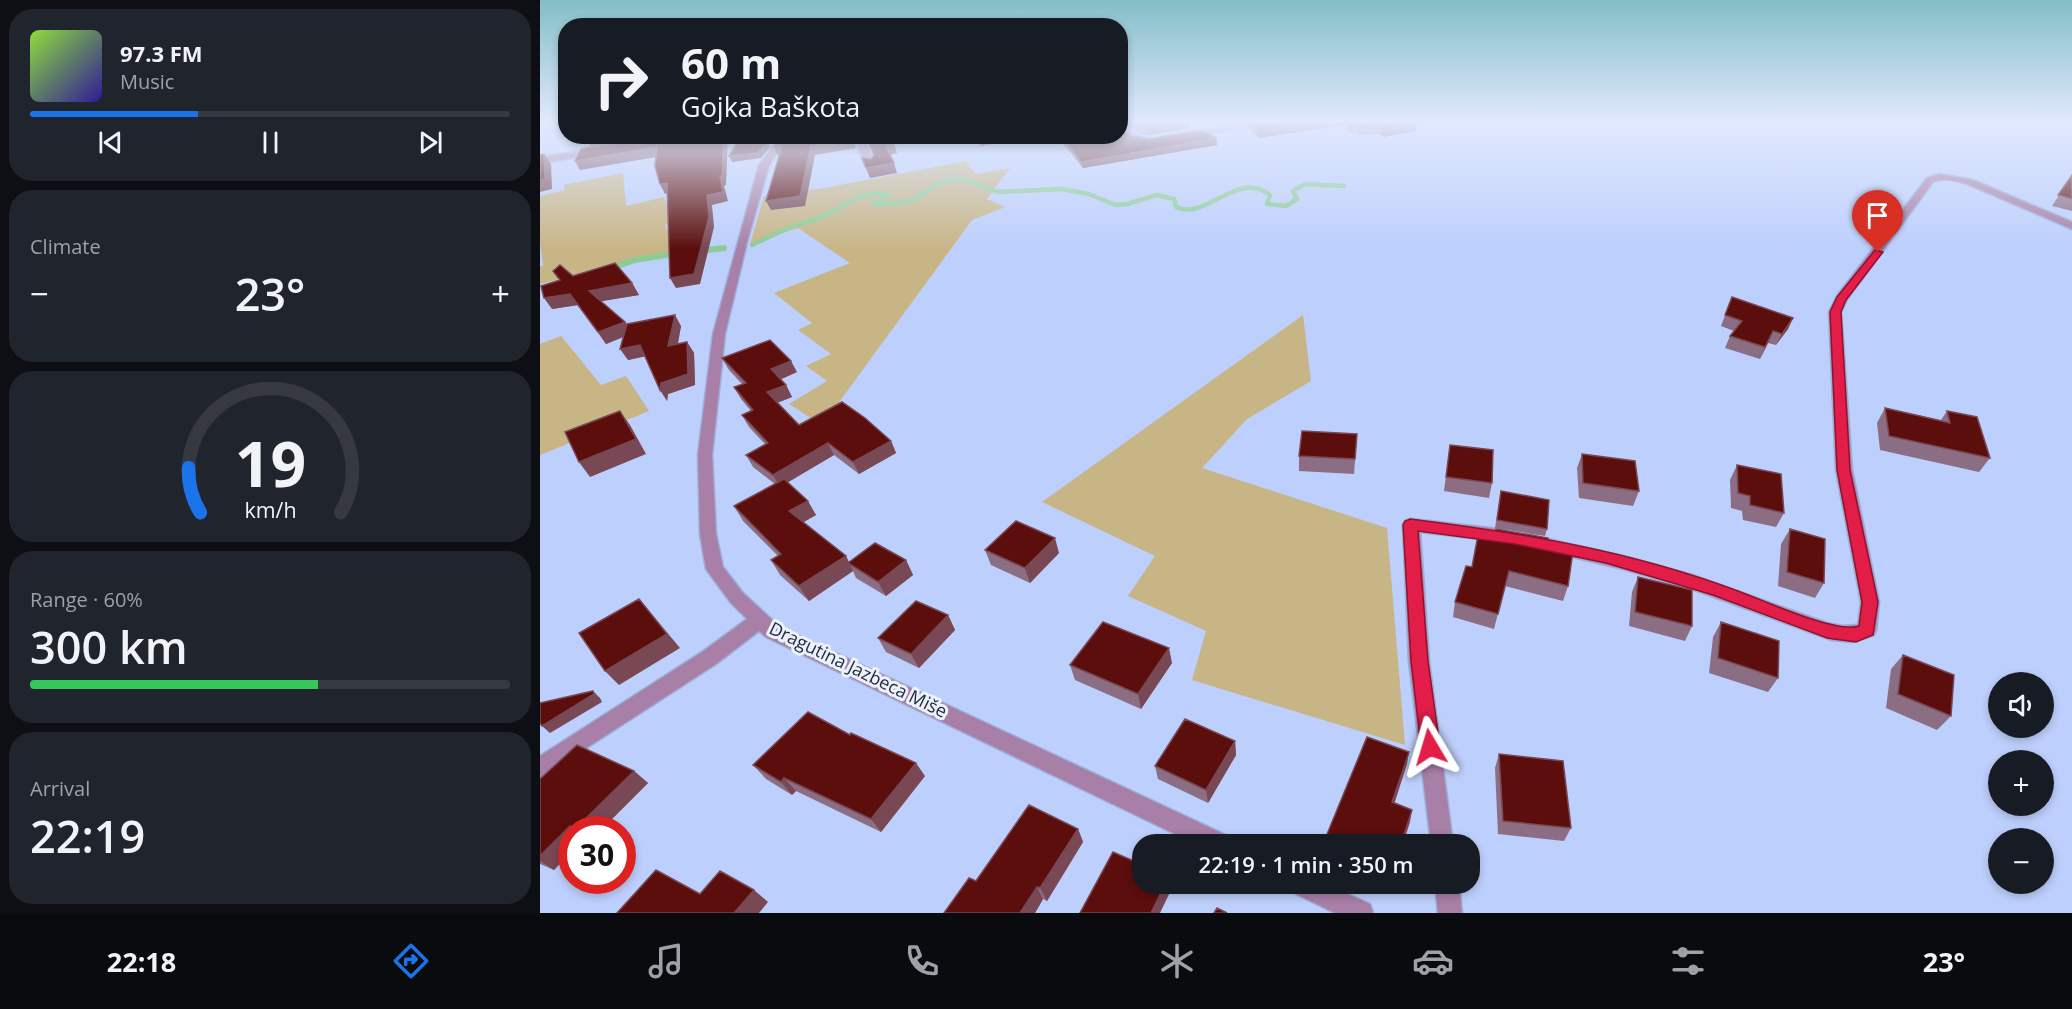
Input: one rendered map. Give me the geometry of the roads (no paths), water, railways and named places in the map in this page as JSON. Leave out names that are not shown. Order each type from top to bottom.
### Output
[{"type":"street","name":"Dragutina Jazbeca Miše","points":[[765,164],[719,334],[705,455],[708,534],[715,569],[737,598],[773,632],[1199,834]]},
{"type":"street","points":[[1441,834],[1419,661],[1410,525],[1515,538],[1606,557],[1717,590],[1827,631],[1856,635],[1867,630],[1870,602],[1844,470],[1835,312],[1841,299],[1934,177],[1953,177],[1970,182],[2072,226]]},
{"type":"street","points":[[540,768],[709,658],[760,620]]},
{"type":"street","points":[[1321,894],[1361,913]]},
{"type":"street","points":[[1448,894],[1450,913]]},
{"type":"waterway","points":[[752,245],[790,227],[822,217],[861,196],[887,193],[888,196],[874,204],[892,204],[913,200],[941,182],[961,178],[997,192],[1062,189],[1089,194],[1115,205],[1127,204],[1157,195],[1174,199],[1176,207],[1188,209],[1199,207],[1246,188],[1258,189],[1270,195],[1267,204],[1286,206],[1297,199],[1293,191],[1305,184],[1344,186]]},
{"type":"waterway","points":[[698,251],[724,248],[715,249]]},
{"type":"waterway","points":[[608,269],[635,260],[678,253]]}]
